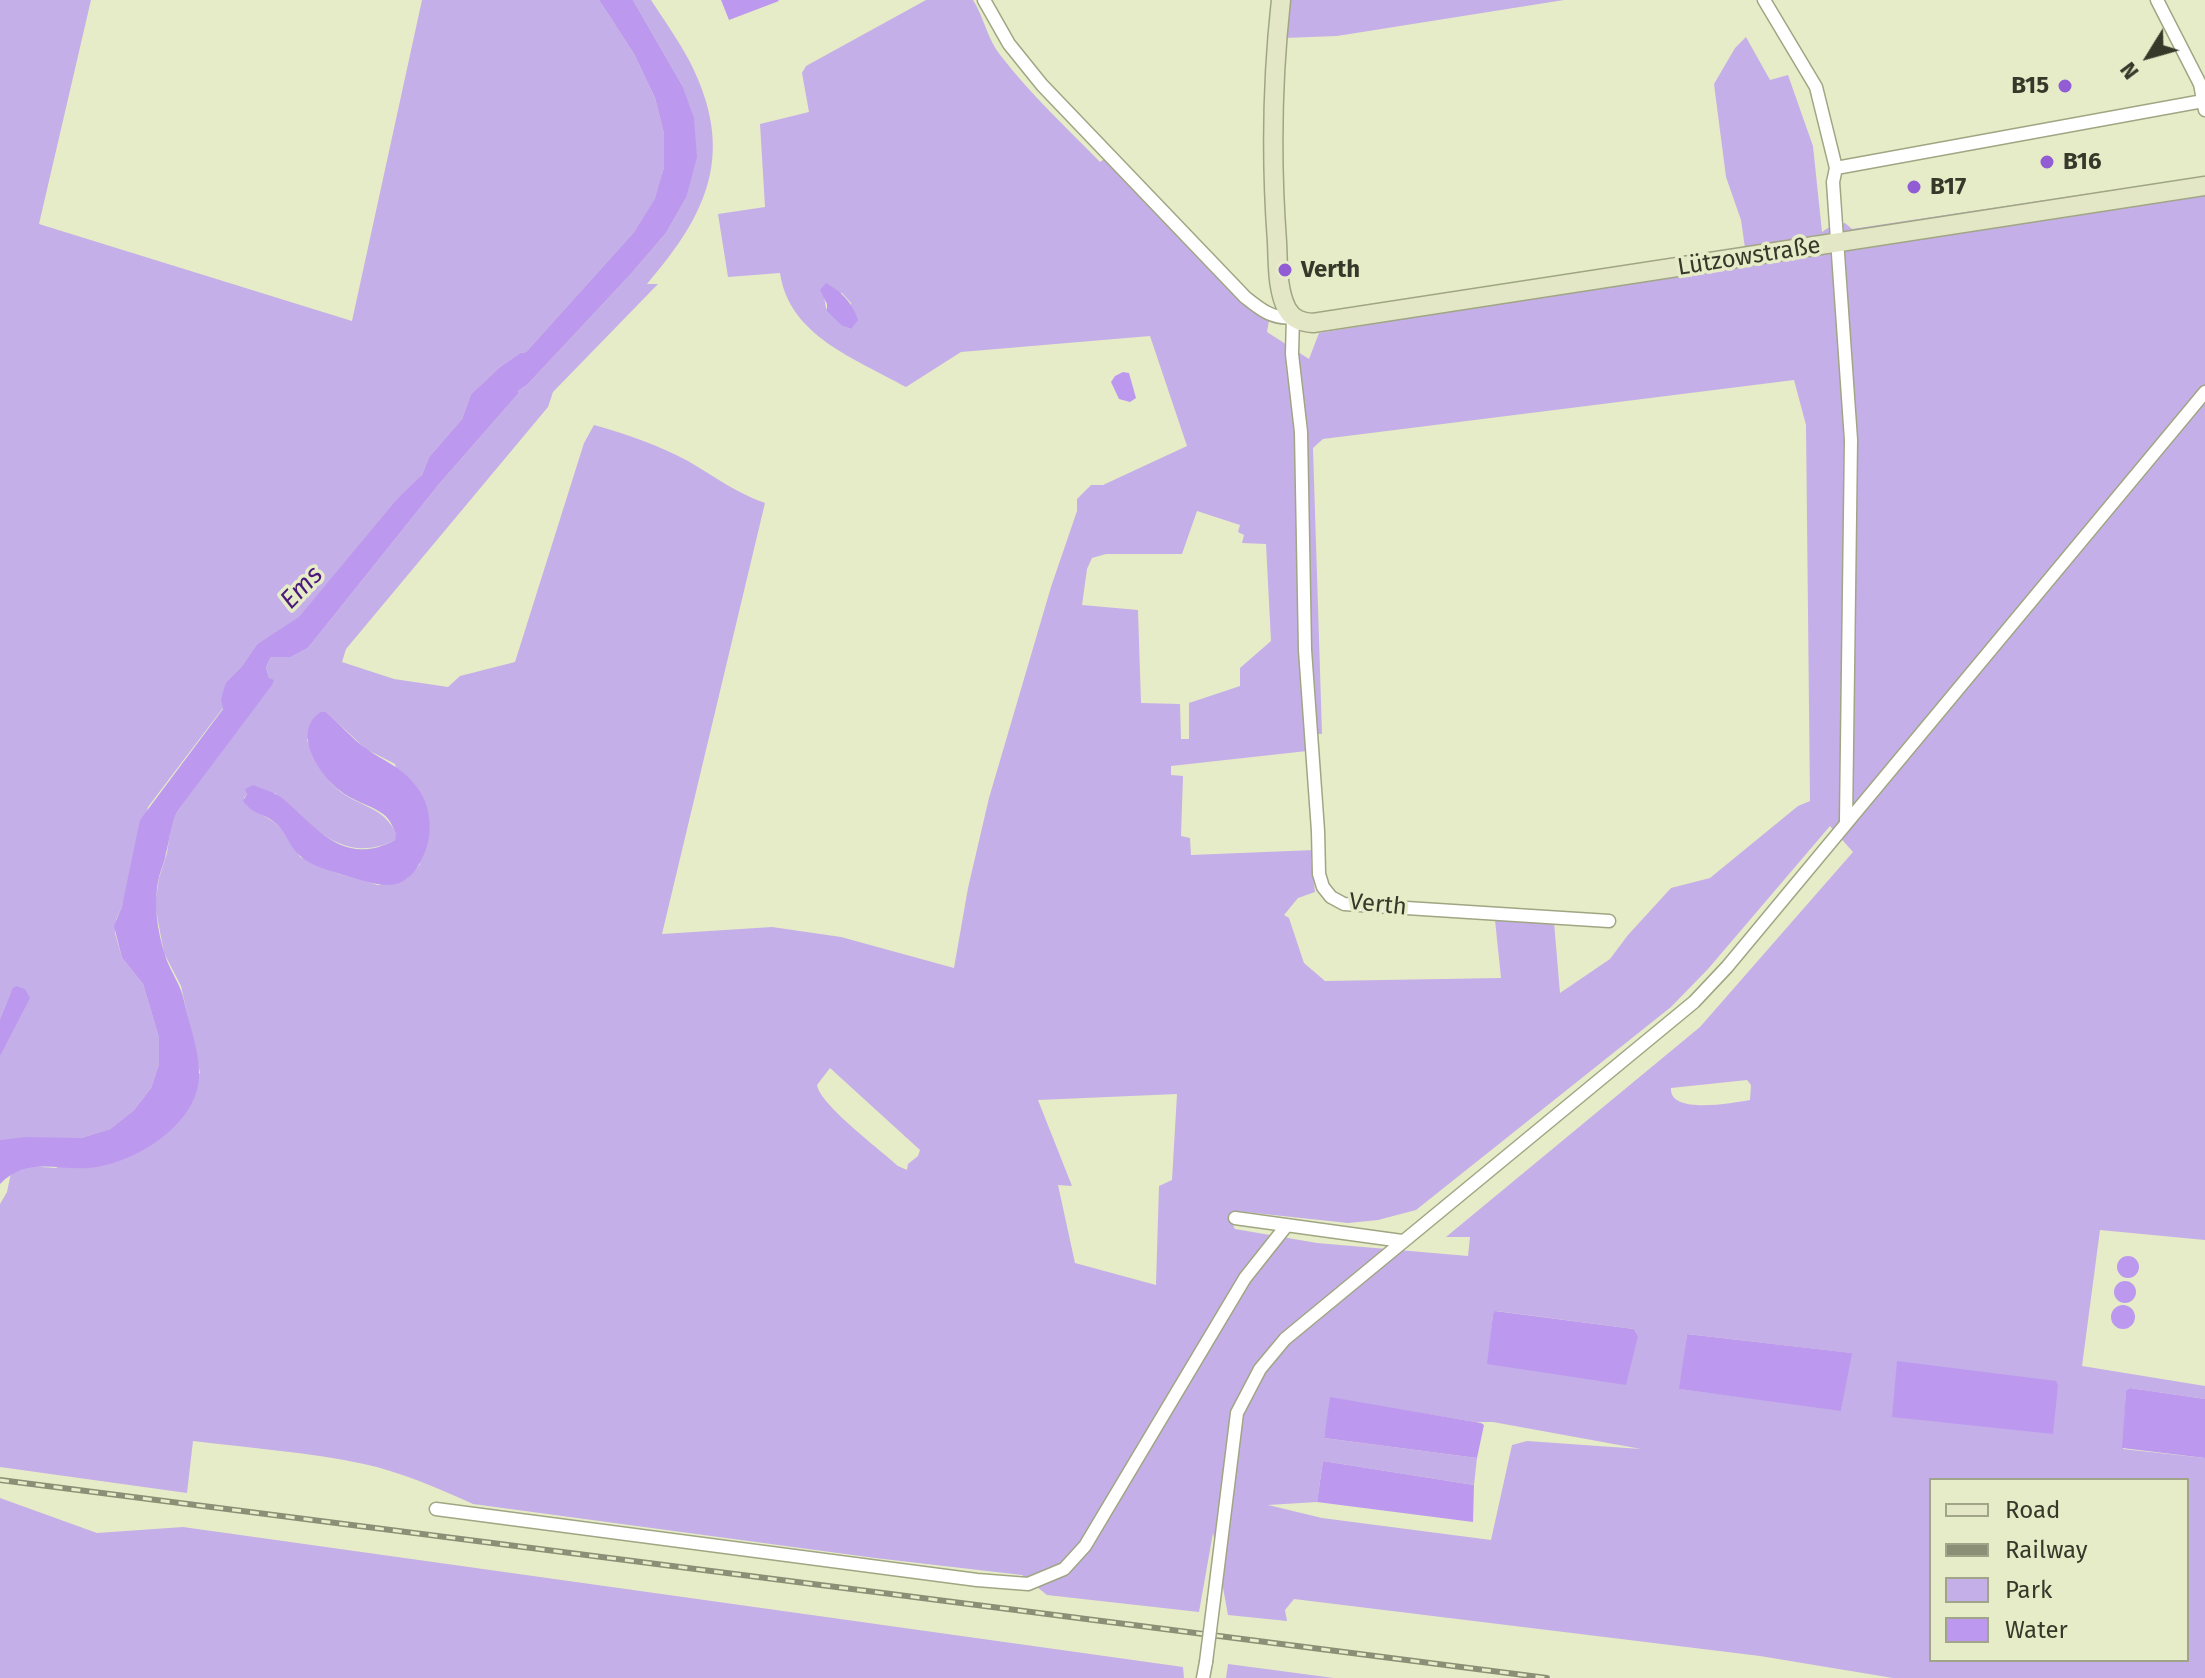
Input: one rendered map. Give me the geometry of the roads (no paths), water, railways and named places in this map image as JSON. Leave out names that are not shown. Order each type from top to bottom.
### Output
[{"type":"street","points":[[984,0],[1009,44],[1042,85],[1245,297],[1270,315],[1281,319],[1293,317]]},
{"type":"street","name":"Verth","points":[[1281,0],[1272,96],[1276,225],[1283,298],[1293,317],[1292,354],[1301,432],[1305,650],[1319,874],[1323,887],[1331,897],[1344,904],[1609,921]]},
{"type":"street","points":[[1764,0],[1816,87],[1836,168],[1833,182],[1851,440],[1846,821]]},
{"type":"street","points":[[1836,168],[2204,105],[2202,83],[2157,0]]},
{"type":"street","name":"Lützowstraße","points":[[1293,317],[1313,323],[2205,186]]},
{"type":"street","points":[[1203,1678],[1237,1413],[1260,1369],[1285,1339],[1694,1002],[1727,967],[2205,392]]},
{"type":"street","points":[[1235,1218],[1402,1241]]},
{"type":"street","points":[[436,1509],[977,1580],[1028,1584],[1064,1569],[1085,1546],[1245,1278],[1287,1225]]},
{"type":"water","points":[[599,0],[633,0],[682,85],[694,118],[697,157],[686,198],[666,233],[527,385],[518,391],[308,648],[291,657],[271,657],[266,667],[269,678],[274,680],[272,685],[177,812],[159,877],[156,906],[162,945],[183,997],[198,1059],[196,1093],[189,1109],[163,1136],[131,1156],[97,1167],[34,1167],[11,1175],[0,1184],[0,1140],[81,1138],[110,1129],[134,1110],[151,1088],[159,1064],[159,1038],[143,984],[122,958],[114,926],[122,906],[140,820],[223,709],[221,699],[226,682],[257,644],[299,617],[395,501],[422,475],[429,457],[462,419],[471,394],[500,367],[526,352],[634,232],[655,199],[664,167],[664,134],[655,98],[634,54]]},
{"type":"water","points":[[721,0],[778,0],[779,1],[729,20]]},
{"type":"water","points":[[826,283],[842,294],[853,308],[858,320],[851,329],[842,326],[827,311],[820,290]]},
{"type":"water","points":[[1123,372],[1129,373],[1136,398],[1130,402],[1119,399],[1111,382]]},
{"type":"water","points":[[321,712],[326,712],[362,745],[401,771],[423,796],[429,818],[428,842],[419,864],[403,881],[383,885],[371,883],[303,859],[277,825],[253,811],[243,801],[247,794],[245,789],[253,785],[272,792],[319,831],[346,847],[377,847],[395,840],[396,834],[385,816],[339,790],[316,763],[308,730],[312,720]]},
{"type":"water","points":[[16,986],[25,989],[30,998],[0,1056],[0,1019]]},
{"type":"water","points":[[2124,1256],[2132,1256],[2139,1267],[2132,1278],[2124,1278],[2117,1271],[2117,1263]]},
{"type":"water","points":[[2125,1281],[2133,1284],[2136,1292],[2133,1300],[2125,1303],[2117,1300],[2114,1292],[2117,1284]]},
{"type":"water","points":[[2123,1305],[2134,1312],[2135,1317],[2128,1328],[2123,1329],[2112,1322],[2111,1317],[2118,1306]]},
{"type":"water","points":[[1495,1311],[1634,1329],[1638,1336],[1626,1385],[1487,1364]]},
{"type":"water","points":[[1687,1334],[1852,1353],[1841,1411],[1679,1389]]},
{"type":"water","points":[[1897,1361],[2056,1381],[2053,1434],[1892,1417]]},
{"type":"water","points":[[2130,1388],[2205,1399],[2205,1458],[2122,1448],[2126,1390]]},
{"type":"water","points":[[1330,1397],[1481,1423],[1484,1425],[1477,1458],[1324,1438]]},
{"type":"water","points":[[1323,1461],[1474,1485],[1473,1522],[1317,1502]]},
{"type":"railway","points":[[0,1480],[1547,1678]]},
{"type":"place","name":"B15","points":[[2065,86]]},
{"type":"place","name":"B16","points":[[2047,162]]},
{"type":"place","name":"B17","points":[[1914,187]]},
{"type":"place","name":"Verth","points":[[1285,270]]},
{"type":"water label","name":"Ems","points":[[302,588]]}]
